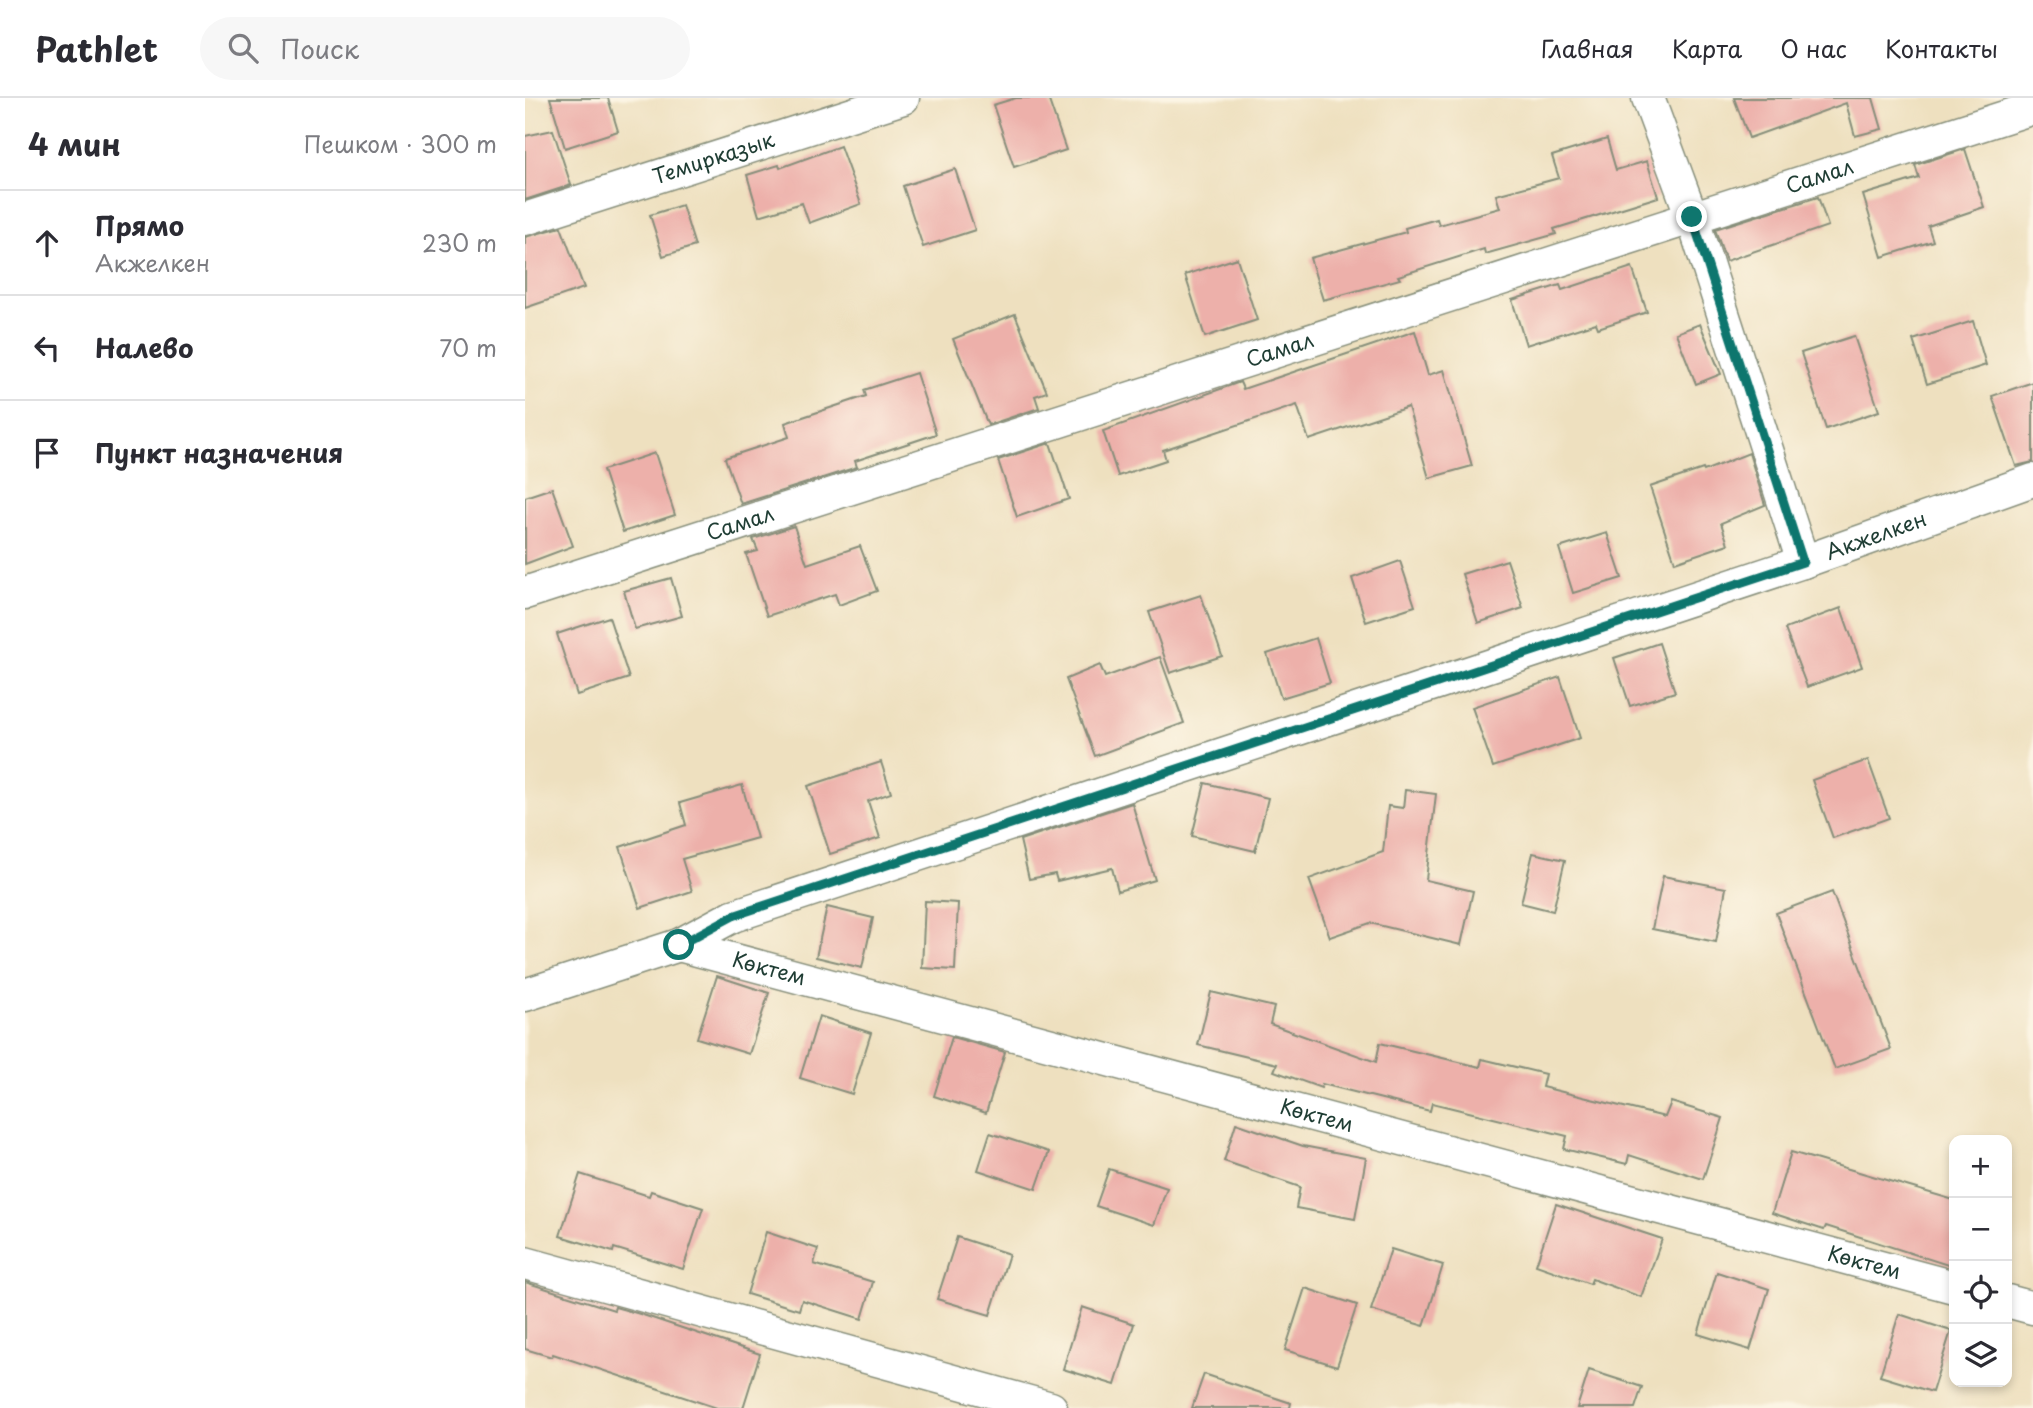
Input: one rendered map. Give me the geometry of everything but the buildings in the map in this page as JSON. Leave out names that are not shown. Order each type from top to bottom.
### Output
[{"type":"street","name":"Темирказык","points":[[525,219],[902,98]]},
{"type":"street","points":[[1648,98],[1692,217],[1803,562]]},
{"type":"street","name":"Самал","points":[[525,593],[2033,108]]},
{"type":"street","name":"Акжелкен","points":[[525,995],[679,945],[733,916],[1803,562],[2033,480]]},
{"type":"street","name":"Көктем","points":[[679,945],[1949,1286]]},
{"type":"street","points":[[525,1263],[1051,1408]]},
{"type":"street","points":[[2012,1302],[2033,1308]]},
{"type":"route","points":[[679,945],[733,916],[1803,562],[1692,217]]}]
